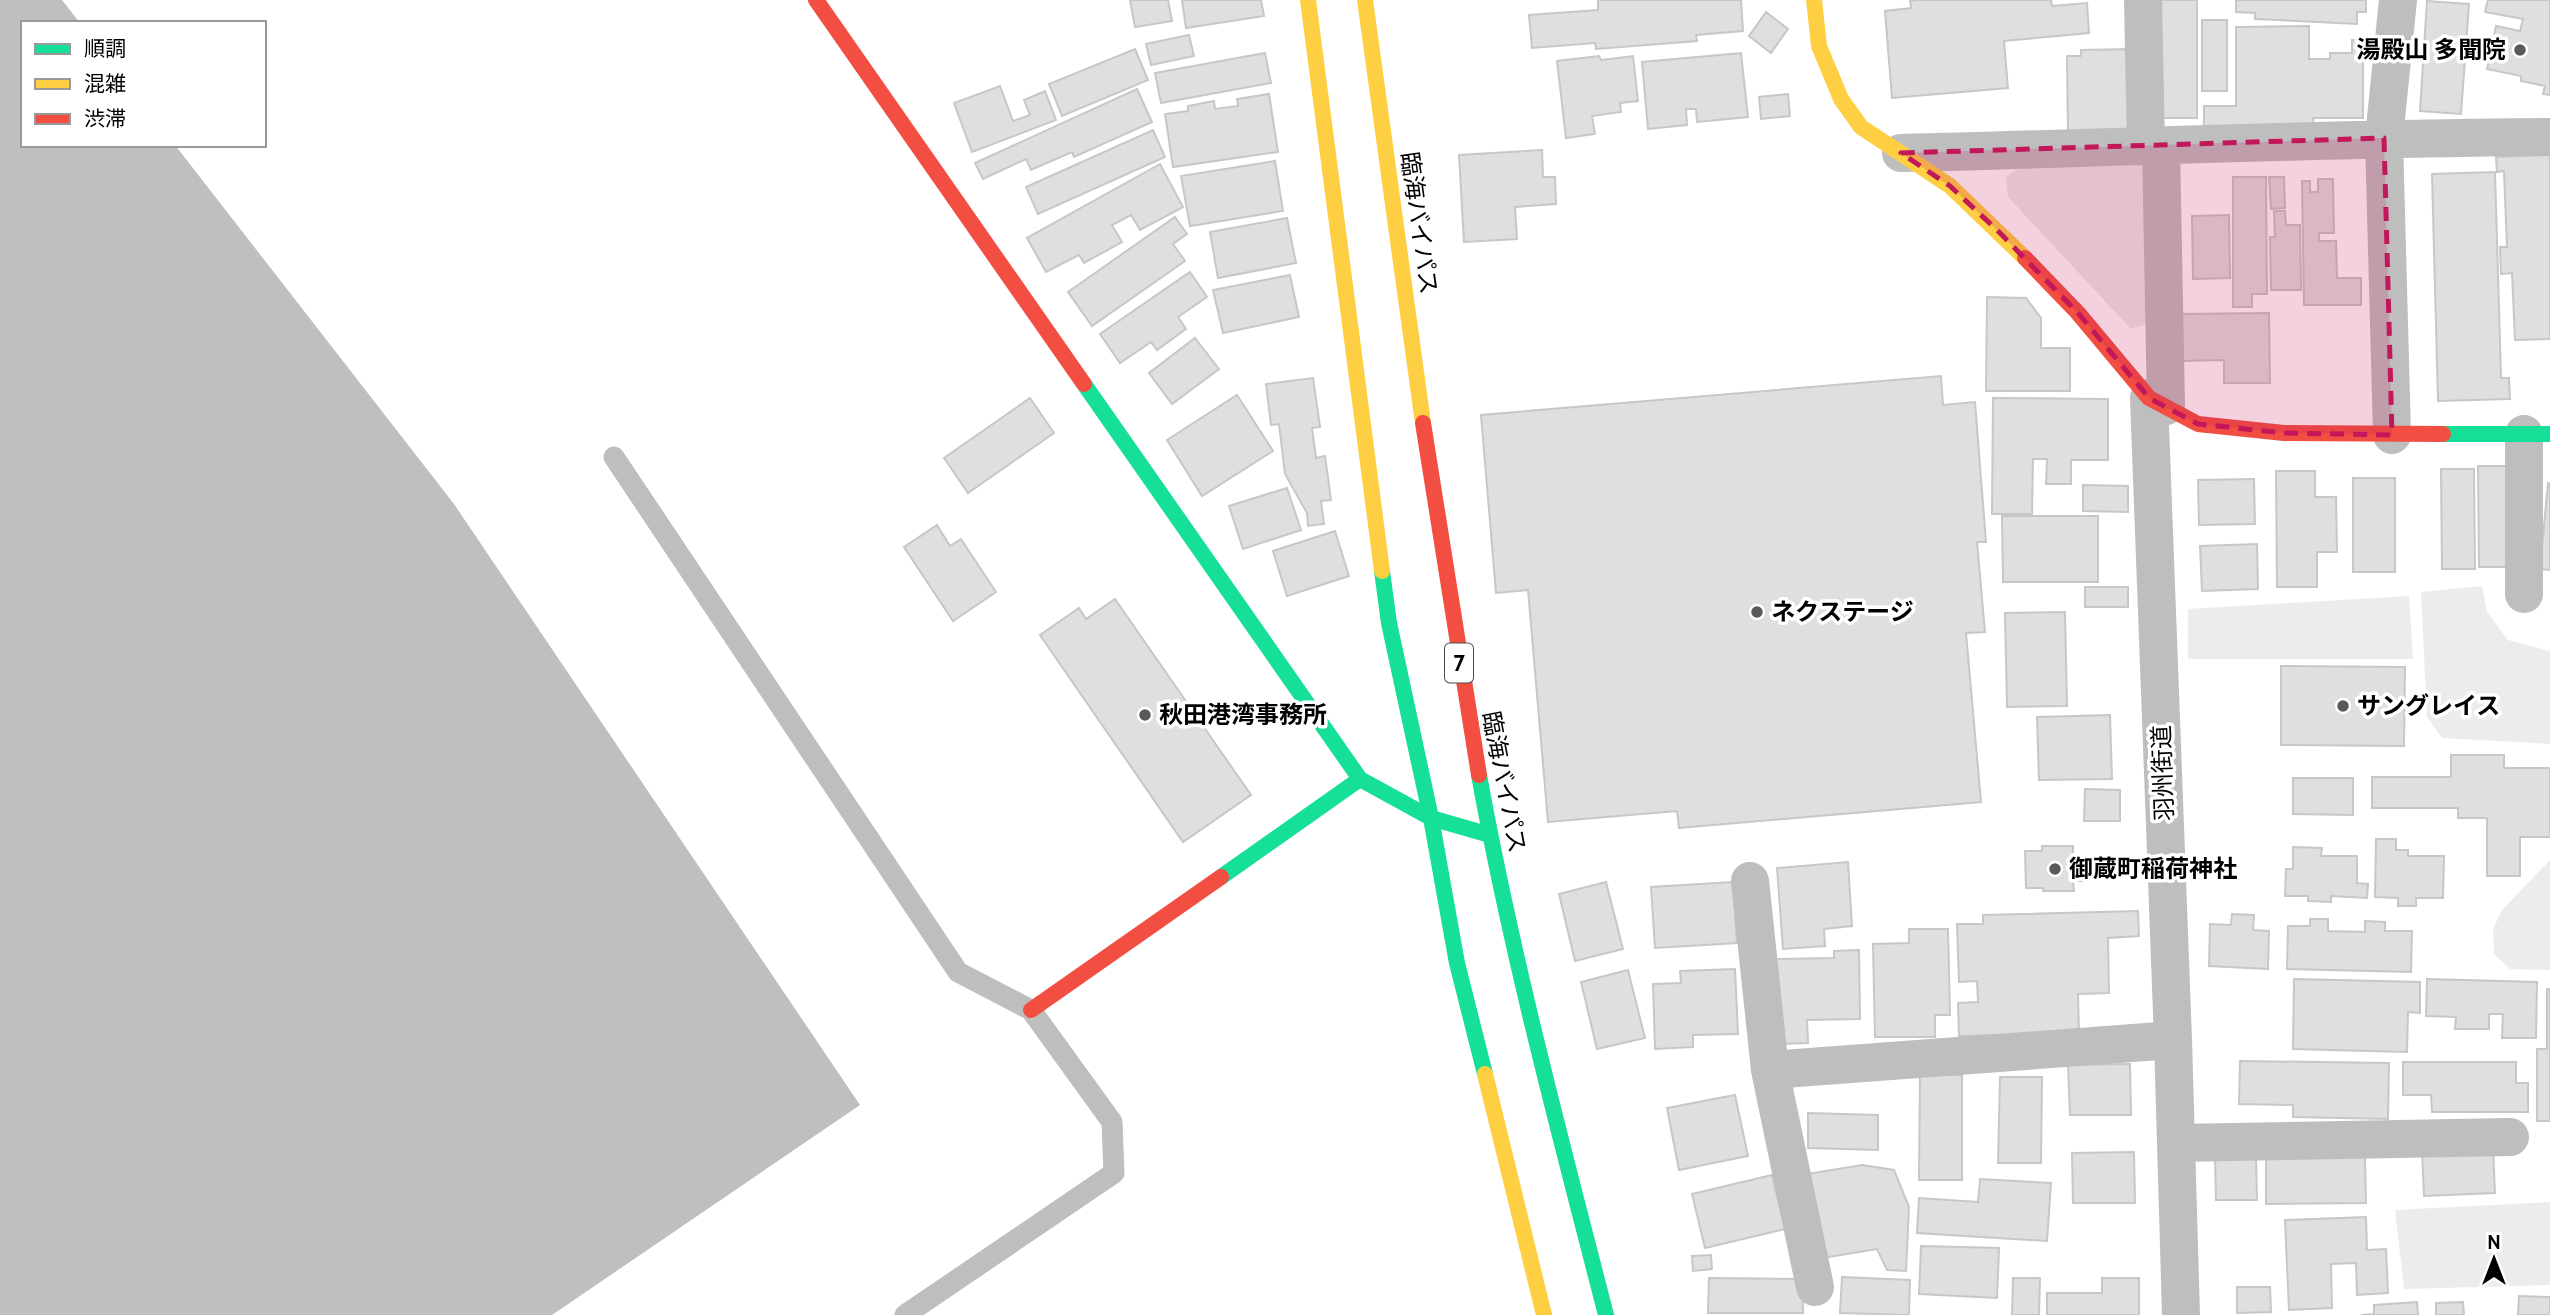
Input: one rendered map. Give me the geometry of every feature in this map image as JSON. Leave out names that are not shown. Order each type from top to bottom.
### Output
[{"type":"main road","points":[[816,0],[1360,779],[1430,818],[1490,835]]},
{"type":"main road","points":[[1308,0],[1389,623],[1457,963],[1544,1315]]},
{"type":"main road","name":"臨海バイパス","points":[[1365,0],[1450,617],[1521,985],[1606,1315]]},
{"type":"main road","points":[[1814,0],[1819,46],[1841,99],[1861,127],[1950,186],[2078,313],[2157,402],[2198,424],[2284,433],[2537,434]]},
{"type":"main road","points":[[1031,1010],[1360,779]]},
{"type":"street","name":"羽州街道","points":[[2143,0],[2154,147],[2157,402],[2181,1315]]},
{"type":"street","points":[[2392,435],[2384,138],[2398,0]]},
{"type":"street","points":[[1900,153],[2384,138],[2550,137]]},
{"type":"street","points":[[2524,594],[2537,434]]},
{"type":"street","points":[[1750,881],[1770,1070],[1815,1287]]},
{"type":"street","points":[[1770,1070],[2173,1040]]},
{"type":"street","points":[[2176,1143],[2510,1137]]},
{"type":"lane","points":[[614,457],[958,971],[1031,1010],[1112,1122],[1114,1172],[905,1315]]},
{"type":"highlighted area","points":[[2384,138],[2392,435],[2284,433],[2198,424],[2149,398],[2078,313],[1997,230],[1950,186],[1901,153]]},
{"type":"shaded area","points":[[0,0],[62,0],[78,21],[21,21],[21,147],[177,147],[454,504],[860,1105],[552,1315],[0,1315]]},
{"type":"shaded area","points":[[2144,159],[2152,322],[2131,329],[2008,197],[2006,177],[2027,162]]},
{"type":"shaded area","points":[[2482,586],[2487,612],[2508,640],[2550,651],[2550,744],[2442,738],[2427,717],[2421,592]]},
{"type":"shaded area","points":[[2409,596],[2413,659],[2188,659],[2188,609]]},
{"type":"shaded area","points":[[2550,860],[2550,970],[2510,969],[2494,954],[2493,929],[2502,910]]},
{"type":"shaded area","points":[[2550,1202],[2550,1285],[2404,1289],[2395,1210]]},
{"type":"building","points":[[1130,0],[1168,0],[1172,21],[1135,27]]},
{"type":"building","points":[[1182,0],[1261,0],[1264,16],[1186,28]]},
{"type":"building","points":[[1598,0],[1741,0],[1743,31],[1696,35],[1697,41],[1596,49],[1595,43],[1532,48],[1529,15],[1598,10]]},
{"type":"building","points":[[1917,0],[2051,0],[2052,6],[2087,3],[2089,33],[2004,41],[2008,88],[1892,98],[1885,11],[1911,8],[1910,1]]},
{"type":"building","points":[[2157,0],[2197,0],[2197,118],[2158,118]]},
{"type":"building","points":[[2236,0],[2366,0],[2366,12],[2357,12],[2357,24],[2255,19],[2255,13],[2236,12]]},
{"type":"building","name":"湯殿山 多聞院","points":[[2488,0],[2550,0],[2550,95],[2543,94],[2545,86],[2521,81],[2521,76],[2487,69],[2496,26],[2520,31],[2523,19],[2485,12]]},
{"type":"building","points":[[2427,1],[2469,4],[2461,114],[2420,111]]},
{"type":"building","points":[[1766,12],[1788,29],[1771,53],[1749,36]]},
{"type":"building","points":[[2202,20],[2227,20],[2227,91],[2202,91]]},
{"type":"building","points":[[2309,26],[2309,59],[2330,59],[2330,53],[2352,53],[2352,40],[2363,40],[2363,118],[2313,118],[2314,126],[2204,127],[2204,106],[2236,106],[2236,27]]},
{"type":"building","points":[[1189,35],[1194,56],[1151,65],[1146,44]]},
{"type":"building","points":[[1135,49],[1148,80],[1062,116],[1049,84]]},
{"type":"building","points":[[2131,49],[2132,133],[2068,134],[2067,56],[2081,56],[2081,50]]},
{"type":"building","points":[[1265,53],[1271,83],[1161,103],[1155,73]]},
{"type":"building","points":[[1741,53],[1748,117],[1697,122],[1696,109],[1686,109],[1687,125],[1648,129],[1642,62]]},
{"type":"building","points":[[1599,56],[1601,60],[1633,56],[1638,101],[1620,103],[1621,112],[1592,116],[1595,134],[1566,138],[1557,61]]},
{"type":"building","points":[[1000,86],[1013,121],[1030,115],[1024,100],[1045,91],[1056,120],[972,152],[954,103]]},
{"type":"building","points":[[1137,89],[1152,122],[1074,157],[1072,152],[1031,170],[1026,159],[983,179],[975,163]]},
{"type":"building","points":[[1269,94],[1278,152],[1173,167],[1165,114],[1188,111],[1188,106],[1214,101],[1215,109],[1238,106],[1237,99]]},
{"type":"building","points":[[1788,94],[1790,116],[1761,119],[1759,97]]},
{"type":"building","points":[[1153,130],[1165,157],[1038,214],[1026,187]]},
{"type":"building","points":[[1542,150],[1543,177],[1555,177],[1556,204],[1515,207],[1517,239],[1464,242],[1459,155]]},
{"type":"building","points":[[2550,155],[2550,339],[2515,340],[2512,273],[2501,274],[2500,247],[2507,247],[2504,171],[2497,172],[2496,157]]},
{"type":"building","points":[[1275,161],[1283,211],[1190,226],[1181,176]]},
{"type":"building","points":[[1160,164],[1183,207],[1140,230],[1131,215],[1112,225],[1122,242],[1084,263],[1079,255],[1046,272],[1027,238]]},
{"type":"building","points":[[2495,172],[2501,378],[2509,378],[2510,399],[2438,401],[2432,174]]},
{"type":"building","points":[[2233,177],[2266,177],[2267,294],[2252,294],[2252,307],[2233,307]]},
{"type":"building","points":[[2269,177],[2284,177],[2285,208],[2271,209]]},
{"type":"building","points":[[2318,179],[2333,179],[2334,233],[2319,233],[2319,241],[2336,241],[2337,278],[2361,278],[2361,305],[2304,305],[2302,181],[2310,181],[2310,192],[2318,192]]},
{"type":"building","points":[[2274,211],[2285,211],[2286,225],[2300,225],[2301,290],[2271,290],[2270,237],[2275,237]]},
{"type":"building","points":[[2229,215],[2230,278],[2193,279],[2192,216]]},
{"type":"building","points":[[1175,217],[1187,234],[1173,244],[1185,261],[1092,326],[1068,292]]},
{"type":"building","points":[[1287,218],[1296,263],[1218,278],[1210,232]]},
{"type":"building","points":[[1190,272],[1207,297],[1178,317],[1186,329],[1157,350],[1151,342],[1120,363],[1100,334]]},
{"type":"building","points":[[1290,275],[1299,317],[1223,333],[1213,290]]},
{"type":"building","points":[[1987,297],[2026,298],[2041,318],[2041,348],[2070,348],[2070,391],[1986,391]]},
{"type":"building","points":[[2269,313],[2270,383],[2224,383],[2224,360],[2180,361],[2179,314]]},
{"type":"building","points":[[1195,338],[1219,369],[1172,404],[1149,373]]},
{"type":"building","name":"ネクステージ","points":[[1941,376],[1943,405],[1975,402],[1986,542],[1977,542],[1985,632],[1966,633],[1981,802],[1679,828],[1677,811],[1548,822],[1528,590],[1496,593],[1481,415]]},
{"type":"building","points":[[1313,378],[1320,427],[1312,428],[1316,458],[1325,456],[1331,500],[1321,501],[1324,524],[1308,526],[1307,513],[1285,474],[1279,424],[1271,425],[1266,384]]},
{"type":"building","points":[[1237,395],[1273,451],[1202,496],[1167,440]]},
{"type":"building","points":[[1030,398],[1054,433],[968,493],[944,458]]},
{"type":"building","points":[[1993,398],[2108,399],[2108,460],[2071,460],[2071,484],[2046,484],[2047,459],[2033,459],[2032,514],[1992,514]]},
{"type":"building","points":[[2478,466],[2511,466],[2512,567],[2479,567]]},
{"type":"building","points":[[2441,469],[2474,469],[2475,569],[2442,569]]},
{"type":"building","points":[[2276,471],[2315,471],[2315,497],[2336,497],[2337,552],[2317,552],[2317,587],[2277,587]]},
{"type":"building","points":[[2353,478],[2395,478],[2395,572],[2353,572]]},
{"type":"building","points":[[2254,479],[2255,524],[2199,525],[2198,480]]},
{"type":"building","points":[[2550,483],[2550,570],[2540,569]]},
{"type":"building","points":[[2083,485],[2128,486],[2128,512],[2083,511]]},
{"type":"building","points":[[1287,488],[1301,530],[1243,549],[1229,506]]},
{"type":"building","points":[[2002,516],[2098,516],[2098,582],[2003,582]]},
{"type":"building","points":[[937,525],[950,546],[961,539],[996,592],[953,621],[904,547]]},
{"type":"building","points":[[1335,531],[1349,576],[1287,596],[1273,551]]},
{"type":"building","points":[[2257,544],[2258,589],[2202,591],[2200,546]]},
{"type":"building","points":[[2085,587],[2128,587],[2128,607],[2085,607]]},
{"type":"building","name":"秋田港湾事務所","points":[[1115,599],[1251,795],[1183,842],[1040,635],[1079,608],[1086,619]]},
{"type":"building","points":[[2065,612],[2067,706],[2007,707],[2005,613]]},
{"type":"building","name":"サングレイス","points":[[2281,666],[2405,667],[2404,746],[2281,745]]},
{"type":"building","points":[[2110,715],[2112,779],[2039,780],[2037,717]]},
{"type":"building","points":[[2451,755],[2504,755],[2504,768],[2550,768],[2550,837],[2520,837],[2520,876],[2487,876],[2487,818],[2458,818],[2458,808],[2372,808],[2372,777],[2451,777]]},
{"type":"building","points":[[2293,778],[2353,778],[2353,815],[2293,814]]},
{"type":"building","points":[[2085,789],[2120,790],[2120,821],[2084,821]]},
{"type":"building","points":[[2376,839],[2396,839],[2396,850],[2408,850],[2408,856],[2444,856],[2443,898],[2416,898],[2416,906],[2398,906],[2398,898],[2375,897]]},
{"type":"building","name":"御蔵町稲荷神社","points":[[2042,846],[2073,846],[2073,857],[2085,857],[2085,881],[2073,881],[2074,891],[2026,888],[2025,851],[2042,851]]},
{"type":"building","points":[[2293,847],[2322,848],[2321,856],[2357,856],[2357,883],[2368,884],[2367,898],[2331,896],[2331,902],[2308,901],[2308,896],[2285,896],[2286,869],[2293,869]]},
{"type":"building","points":[[1848,862],[1852,926],[1824,929],[1825,946],[1783,949],[1777,868]]},
{"type":"building","points":[[1606,882],[1623,949],[1575,961],[1559,894]]},
{"type":"building","points":[[1733,882],[1737,943],[1655,948],[1651,887]]},
{"type":"building","points":[[2138,911],[2139,936],[2108,938],[2109,993],[2078,994],[2079,1033],[1959,1036],[1958,1003],[1978,1002],[1977,981],[1959,982],[1957,924],[1983,924],[1983,915]]},
{"type":"building","points":[[2232,914],[2254,915],[2253,930],[2269,931],[2268,969],[2209,966],[2210,924],[2231,925]]},
{"type":"building","points":[[2310,919],[2328,919],[2328,931],[2365,932],[2365,921],[2385,922],[2385,931],[2412,931],[2411,972],[2287,969],[2288,926],[2310,926]]},
{"type":"building","points":[[1909,929],[1948,929],[1950,1015],[1935,1015],[1935,1037],[1875,1037],[1873,944],[1909,943]]},
{"type":"building","points":[[1859,950],[1860,1019],[1807,1020],[1808,1043],[1777,1044],[1775,959],[1834,958],[1834,951]]},
{"type":"building","points":[[1735,969],[1738,1034],[1693,1035],[1693,1047],[1655,1049],[1653,984],[1681,983],[1680,971]]},
{"type":"building","points":[[1628,970],[1645,1038],[1597,1049],[1581,982]]},
{"type":"building","points":[[2294,979],[2420,982],[2420,1013],[2408,1012],[2407,1052],[2293,1049]]},
{"type":"building","points":[[2427,979],[2537,982],[2536,1038],[2502,1038],[2503,1014],[2489,1014],[2489,1029],[2455,1029],[2456,1017],[2426,1016]]},
{"type":"building","points":[[2547,989],[2550,989],[2550,1121],[2537,1121],[2537,1049],[2547,1049]]},
{"type":"building","points":[[2240,1061],[2389,1063],[2388,1119],[2293,1117],[2293,1105],[2239,1104]]},
{"type":"building","points":[[2403,1062],[2516,1062],[2516,1083],[2528,1083],[2528,1112],[2432,1112],[2431,1095],[2403,1095]]},
{"type":"building","points":[[2130,1064],[2131,1115],[2070,1115],[2068,1065]]},
{"type":"building","points":[[1920,1075],[1962,1075],[1962,1180],[1919,1180]]},
{"type":"building","points":[[2000,1077],[2042,1077],[2041,1163],[1998,1163]]},
{"type":"building","points":[[1735,1095],[1748,1156],[1679,1170],[1667,1108]]},
{"type":"building","points":[[1808,1113],[1878,1115],[1878,1150],[1808,1148]]},
{"type":"building","points":[[2493,1148],[2495,1193],[2424,1196],[2422,1151]]},
{"type":"building","points":[[2134,1152],[2135,1203],[2073,1203],[2072,1153]]},
{"type":"building","points":[[2365,1156],[2366,1203],[2266,1204],[2266,1158]]},
{"type":"building","points":[[2256,1157],[2257,1200],[2216,1200],[2215,1158]]},
{"type":"building","points":[[1862,1165],[1894,1170],[1909,1207],[1906,1271],[1887,1270],[1877,1249],[1822,1258],[1807,1174]]},
{"type":"building","points":[[1772,1175],[1785,1229],[1705,1248],[1692,1194]]},
{"type":"building","points":[[1980,1179],[2051,1183],[2047,1241],[1917,1233],[1919,1198],[1978,1202]]},
{"type":"building","points":[[2366,1217],[2367,1250],[2386,1249],[2388,1293],[2357,1295],[2356,1263],[2331,1264],[2332,1308],[2289,1310],[2285,1220]]},
{"type":"building","points":[[1921,1246],[1999,1248],[1997,1298],[1919,1294]]},
{"type":"building","points":[[1711,1255],[1712,1269],[1693,1271],[1692,1256]]},
{"type":"building","points":[[1842,1277],[1910,1280],[1909,1315],[1840,1313]]},
{"type":"building","points":[[1709,1278],[1803,1279],[1803,1313],[1708,1313]]},
{"type":"building","points":[[2013,1278],[2040,1278],[2039,1315],[2012,1315]]},
{"type":"building","points":[[2102,1278],[2139,1278],[2139,1315],[2047,1315],[2047,1293],[2102,1293]]},
{"type":"building","points":[[2237,1287],[2270,1287],[2271,1312],[2237,1313]]},
{"type":"building","points":[[2519,1296],[2550,1297],[2550,1315],[2518,1315]]},
{"type":"building","points":[[2417,1302],[2418,1315],[2361,1315],[2374,1314],[2374,1305]]},
{"type":"building","points":[[2463,1302],[2464,1315],[2436,1315],[2436,1303]]},
{"type":"traffic: fast","points":[[1084,384],[1360,779],[1431,818],[1490,835]]},
{"type":"traffic: fast","points":[[2443,434],[2550,434]]},
{"type":"traffic: fast","points":[[1382,571],[1389,623],[1431,818],[1457,963],[1485,1074]]},
{"type":"traffic: fast","points":[[1479,775],[1522,979],[1606,1315]]},
{"type":"traffic: fast","points":[[1221,877],[1360,779]]},
{"type":"traffic: slow","points":[[1308,0],[1382,571]]},
{"type":"traffic: slow","points":[[1365,0],[1423,423]]},
{"type":"traffic: slow","points":[[1814,0],[1819,46],[1841,99],[1861,127],[1950,186],[2025,258]]},
{"type":"traffic: slow","points":[[1485,1074],[1544,1315]]},
{"type":"traffic: jam","points":[[816,0],[1084,384]]},
{"type":"traffic: jam","points":[[2025,258],[2078,313],[2149,398],[2198,424],[2284,433],[2443,434]]},
{"type":"traffic: jam","points":[[1423,423],[1479,775]]},
{"type":"traffic: jam","points":[[1031,1010],[1221,877]]},
{"type":"place","name":"湯殿山 多聞院","points":[[2520,50]]},
{"type":"place","name":"ネクステージ","points":[[1757,612]]},
{"type":"place","name":"サングレイス","points":[[2343,706]]},
{"type":"place","name":"秋田港湾事務所","points":[[1145,715]]},
{"type":"place","name":"御蔵町稲荷神社","points":[[2055,869]]}]
